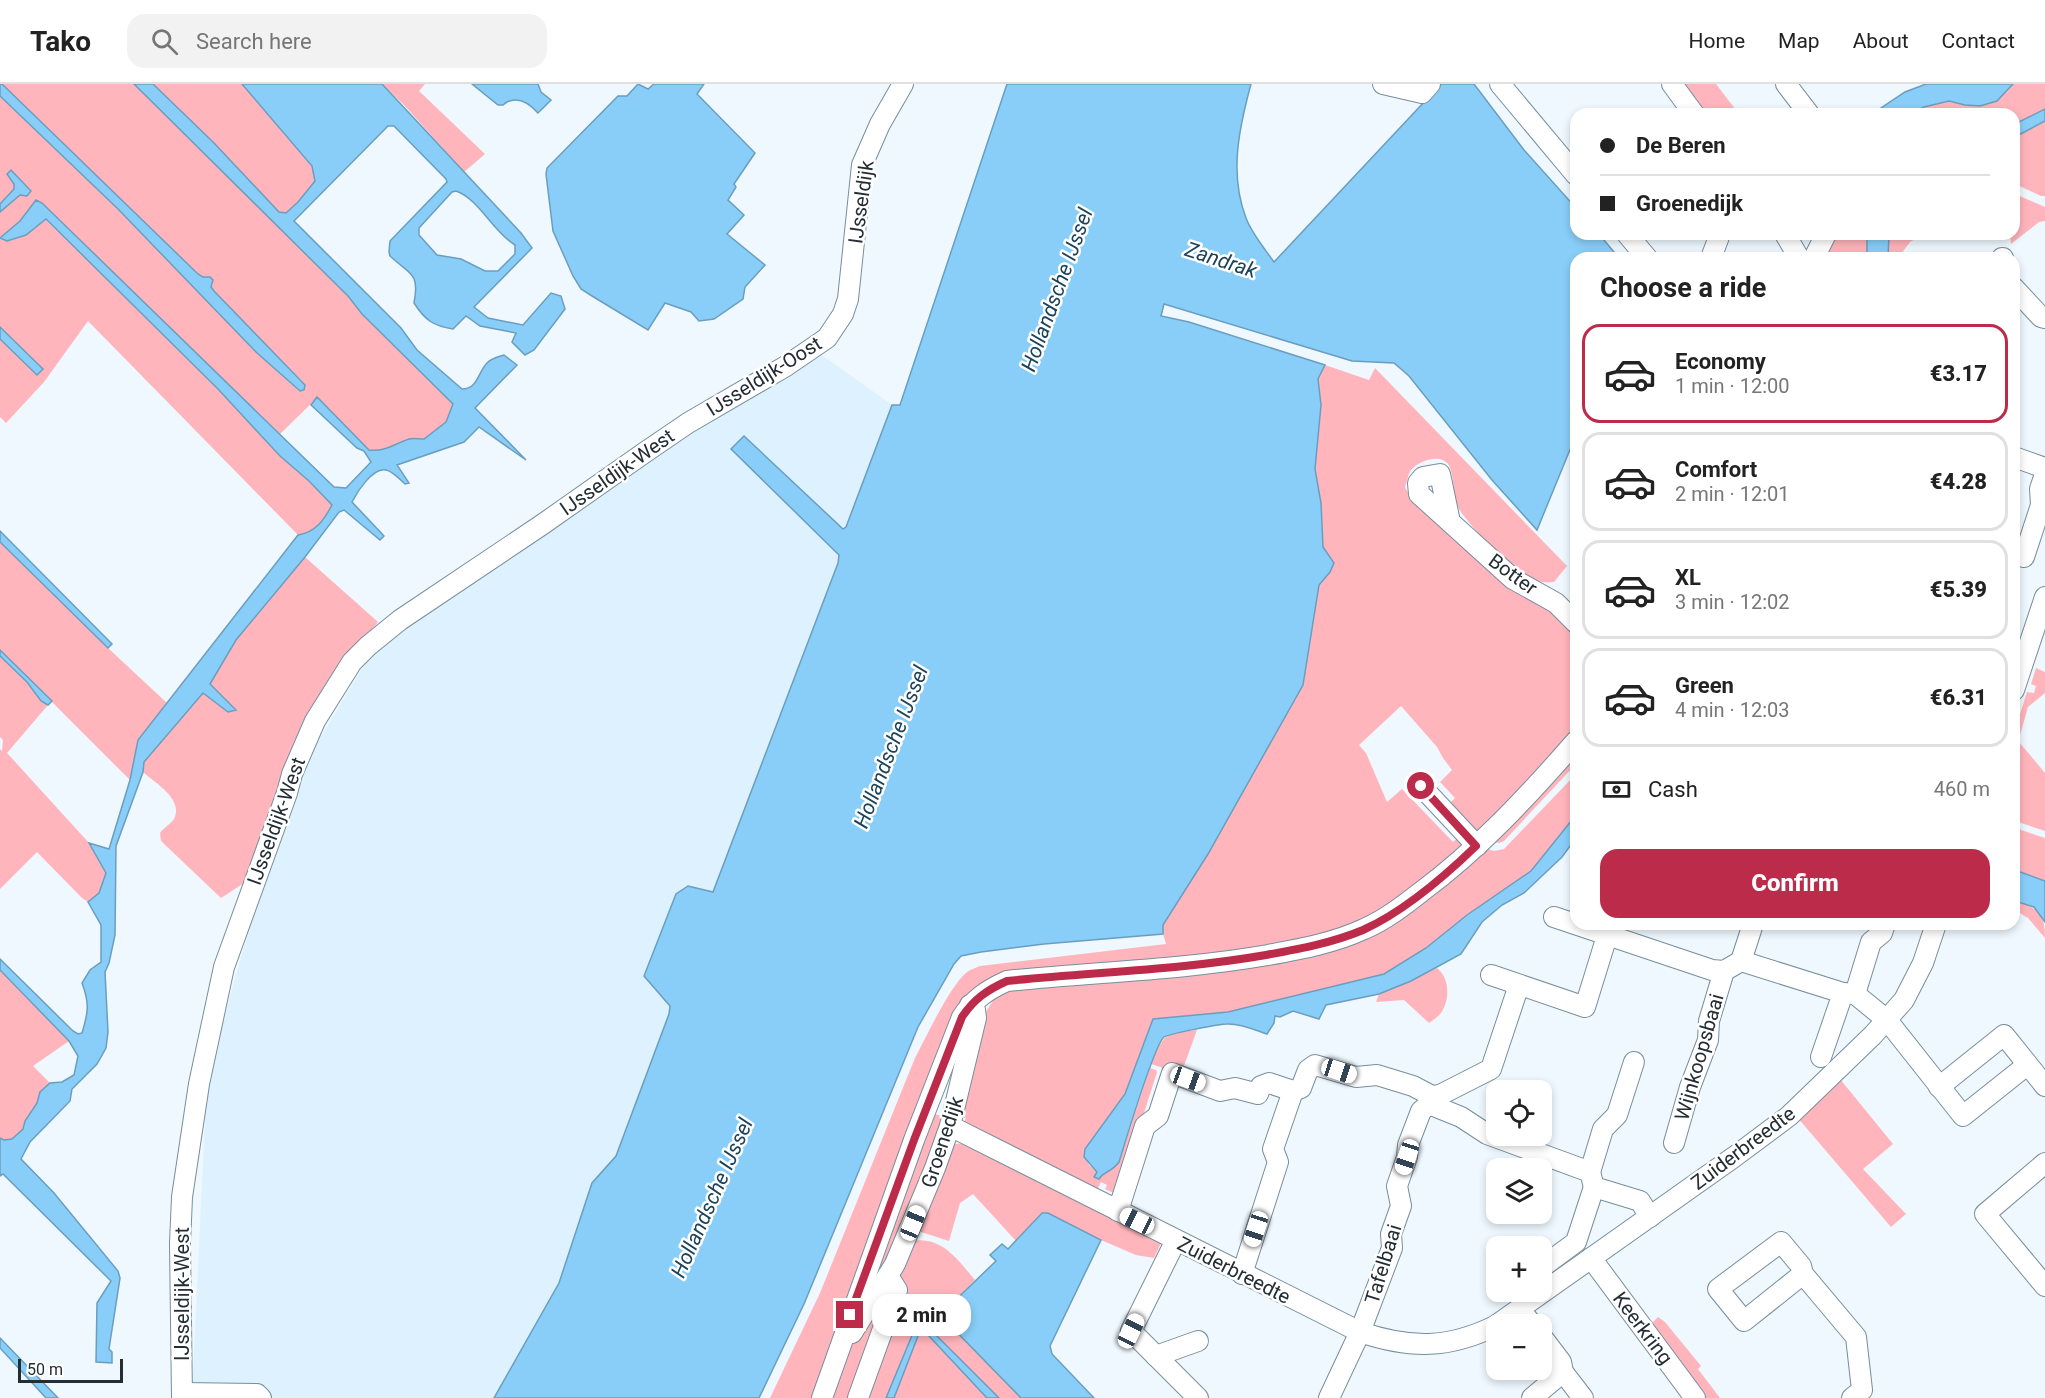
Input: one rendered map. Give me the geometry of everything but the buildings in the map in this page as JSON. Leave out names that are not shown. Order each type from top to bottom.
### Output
[{"type":"street","name":"IJsseldijk","points":[[837,325],[848,299],[862,165],[880,124],[903,84]]},
{"type":"street","points":[[1383,84],[1426,88]]},
{"type":"street","points":[[1500,84],[1570,168]]},
{"type":"street","points":[[1672,84],[1690,108]]},
{"type":"street","points":[[1796,88],[1806,108]]},
{"type":"street","points":[[1632,240],[1642,252]]},
{"type":"street","points":[[2020,294],[2040,314]]},
{"type":"street","points":[[2020,306],[2040,314]]},
{"type":"street","name":"IJsseldijk-Oost","points":[[688,423],[786,366],[827,338],[837,325]]},
{"type":"street","name":"IJsseldijk-West","points":[[182,1396],[180,1317],[182,1197],[199,1084],[224,967],[292,774],[315,721],[352,662],[384,632],[688,423]]},
{"type":"street","points":[[2020,459],[2045,468]]},
{"type":"street","points":[[2024,557],[2041,505],[2040,489],[2045,474]]},
{"type":"street","name":"Botter","points":[[1450,522],[1513,579],[1556,603],[1570,617]]},
{"type":"street","points":[[2020,659],[2045,597]]},
{"type":"street","name":"Groenedijk","points":[[838,1352],[914,1140],[962,1017],[970,1005],[986,991],[1007,981],[1203,965],[1302,948],[1342,938],[1365,929],[1405,904],[1476,846],[1528,795],[1570,748]]},
{"type":"street","points":[[1421,786],[1476,846]]},
{"type":"street","name":"Wijnkoopsbaai","points":[[1554,917],[1570,923]]},
{"type":"street","name":"Wijnkoopsbaai","points":[[1590,930],[1712,970],[1732,966],[1849,993],[1887,1020],[1963,1116],[2027,1065]]},
{"type":"street","name":"Wijnkoopsbaai","points":[[1674,1143],[1690,1087],[1708,1040],[1708,1021],[1750,930]]},
{"type":"street","points":[[1821,1057],[1827,1037],[1830,1036],[1872,942],[1883,930]]},
{"type":"street","name":"Zuiderbreedte","points":[[1529,1314],[1591,1258],[1789,1116],[1887,1020],[1904,1000],[1914,982],[1934,930]]},
{"type":"street","points":[[1491,975],[1585,1007],[1607,936]]},
{"type":"street","points":[[1430,1100],[1491,1069],[1519,985]]},
{"type":"street","name":"Groenedijk","points":[[838,1352],[888,1276],[906,1241],[950,1126],[976,1018],[975,1010],[970,1005]]},
{"type":"street","points":[[1939,1087],[2004,1035],[2045,1086]]},
{"type":"street","points":[[1552,1260],[1576,1242],[1603,1129],[1617,1115],[1634,1062]]},
{"type":"street","points":[[1118,1211],[1145,1126],[1158,1116],[1172,1073],[1220,1091],[1234,1088],[1258,1094],[1261,1086],[1269,1083],[1293,1091],[1301,1088],[1308,1070],[1315,1065],[1356,1077],[1377,1075],[1413,1086],[1430,1100],[1487,1134],[1640,1201],[1650,1217]]},
{"type":"street","points":[[1242,1274],[1278,1162],[1273,1149],[1293,1091]]},
{"type":"street","name":"Tafelbaai","points":[[1329,1398],[1360,1332],[1392,1248],[1391,1234],[1401,1206],[1397,1186],[1407,1157],[1408,1144],[1421,1111],[1430,1100]]},
{"type":"street","name":"Zuiderbreedte","points":[[950,1126],[1360,1332],[1388,1341],[1440,1344],[1486,1331]]},
{"type":"street","points":[[2042,1277],[1985,1214],[2045,1163]]},
{"type":"street","points":[[1176,1240],[1131,1331],[1197,1398]]},
{"type":"street","name":"Keerkring","points":[[1591,1258],[1695,1398]]},
{"type":"street","points":[[1803,1274],[1856,1337],[1862,1389],[1852,1398]]},
{"type":"street","points":[[860,1392],[897,1290],[888,1276]]},
{"type":"street","points":[[1156,1356],[1198,1341]]},
{"type":"street","points":[[1552,1350],[1562,1362],[1563,1372],[1583,1398]]},
{"type":"street","points":[[822,1398],[838,1352]]},
{"type":"street","points":[[1532,1398],[1563,1372]]},
{"type":"street","points":[[182,1396],[257,1394],[261,1398]]},
{"type":"shaded area","points":[[2,84],[134,84],[348,296],[362,314],[453,404],[446,422],[424,439],[416,439],[384,449],[369,450],[317,398],[280,434],[42,203],[36,200],[20,221],[0,238],[0,212],[20,195],[27,196],[8,174],[14,184],[14,189],[0,204],[0,96],[118,209],[256,352],[299,391],[304,390],[305,384],[214,291],[211,287],[213,283],[198,274]]},
{"type":"shaded area","points":[[153,84],[242,84],[312,166],[315,181],[286,213],[279,212],[214,143]]},
{"type":"shaded area","points":[[382,84],[425,84],[419,91],[485,154],[464,172]]},
{"type":"shaded area","points":[[1678,84],[1716,84],[1734,108],[1696,108]]},
{"type":"shaded area","points":[[2013,84],[2045,84],[2045,109],[2020,122],[2020,108],[1922,108],[1949,101],[1965,105],[2007,92]]},
{"type":"shaded area","points":[[2045,121],[2045,196],[2020,186],[2020,134]]},
{"type":"shaded area","points":[[2020,196],[2045,207],[2045,221],[2039,222],[2020,237]]},
{"type":"shaded area","points":[[45,219],[218,389],[280,456],[332,505],[319,524],[310,531],[298,535],[88,321],[44,382],[6,423],[0,417],[0,339],[37,375],[42,369],[0,327],[0,238],[19,237]]},
{"type":"shaded area","points":[[1829,240],[1867,240],[1867,252],[1823,252]]},
{"type":"shaded area","points":[[1889,240],[1914,240],[1902,252],[1888,252]]},
{"type":"shaded area","points":[[812,348],[892,405],[658,1074],[528,1398],[263,1398],[192,1395],[207,1079],[287,793],[384,632]]},
{"type":"shaded area","points":[[1325,365],[1369,380],[1375,368],[1567,566],[1554,582],[1536,580],[1519,573],[1488,543],[1459,509],[1448,464],[1440,459],[1429,460],[1414,467],[1410,472],[1405,487],[1416,503],[1570,626],[1570,739],[1486,831],[1475,831],[1447,806],[1455,798],[1440,782],[1452,770],[1437,747],[1401,706],[1359,745],[1366,753],[1387,802],[1402,789],[1453,842],[1461,835],[1464,850],[1361,925],[1263,950],[1037,972],[975,998],[817,1398],[770,1398],[820,1293],[915,1058],[960,979],[969,971],[980,966],[1166,944],[1163,925],[1208,854],[1303,685],[1319,585],[1330,572],[1323,547],[1321,503],[1315,469],[1321,405],[1318,379]]},
{"type":"shaded area","points":[[0,542],[168,704],[138,740],[130,780],[0,650]]},
{"type":"shaded area","points":[[305,557],[378,622],[350,657],[244,883],[221,898],[161,841],[160,833],[174,819],[175,805],[167,792],[143,772],[144,762],[204,692],[228,712],[235,710],[209,685],[236,640]]},
{"type":"shaded area","points":[[0,656],[27,682],[41,701],[48,705],[7,753],[89,843],[106,873],[99,893],[88,902],[37,852],[0,889],[0,749],[2,751],[3,740],[0,737]]},
{"type":"shaded area","points":[[2036,668],[2045,672],[2045,693],[2028,707],[2020,735],[2020,714],[2027,692],[2034,693],[2036,686],[2031,684]]},
{"type":"shaded area","points":[[2020,743],[2045,773],[2045,831],[2020,823]]},
{"type":"shaded area","points":[[1570,756],[1570,770],[1504,841],[1492,842]]},
{"type":"shaded area","points":[[1570,780],[1570,822],[1531,871],[1467,915],[1426,948],[1383,974],[1228,1012],[1153,1019],[1125,1094],[1085,1149],[1089,1165],[1097,1172],[1094,1177],[1101,1175],[1119,1162],[1150,1068],[1156,1070],[1118,1195],[1105,1189],[1107,1185],[1101,1182],[1096,1192],[963,1124],[966,1118],[959,1117],[984,1015],[994,999],[1009,987],[1312,952],[1484,848],[1494,851],[1504,849]]},
{"type":"shaded area","points":[[2020,830],[2045,838],[2045,881],[2020,872]]},
{"type":"shaded area","points":[[2020,903],[2039,912],[2044,922],[2045,938],[2028,918],[2020,913]]},
{"type":"shaded area","points":[[1437,968],[1444,977],[1447,996],[1441,1013],[1429,1023],[1404,1000],[1376,1002],[1379,994]]},
{"type":"shaded area","points":[[0,970],[69,1041],[33,1066],[50,1083],[40,1092],[37,1103],[25,1121],[23,1129],[12,1140],[0,1138]]},
{"type":"shaded area","points":[[1197,1030],[1181,1074],[1151,1064],[1166,1037],[1171,1034]]},
{"type":"shaded area","points":[[1840,1079],[1893,1144],[1863,1169],[1906,1214],[1891,1227],[1797,1117]]},
{"type":"shaded area","points":[[929,1113],[948,1117],[912,1241],[923,1240],[941,1246],[956,1258],[975,1280],[945,1310],[1033,1398],[829,1398]]},
{"type":"shaded area","points":[[965,1143],[1162,1241],[1154,1258],[1136,1255],[1048,1213],[1041,1213],[1016,1241],[973,1194],[960,1203],[949,1241],[919,1231],[950,1148],[955,1144]]},
{"type":"shaded area","points":[[1658,1317],[1665,1322],[1701,1366],[1698,1369],[1720,1398],[1702,1398],[1652,1323]]},
{"type":"water","points":[[0,84],[198,274],[213,280],[211,287],[214,291],[305,385],[304,390],[300,391],[256,352],[118,209],[0,96]]},
{"type":"water","points":[[134,84],[153,84],[214,143],[279,212],[286,213],[315,181],[312,166],[242,84],[382,84],[521,233],[532,248],[474,307],[488,318],[523,325],[551,293],[561,296],[565,309],[534,350],[525,355],[512,342],[516,333],[480,326],[466,316],[453,329],[446,328],[435,324],[422,314],[414,303],[416,285],[412,275],[390,256],[390,241],[447,182],[394,126],[388,126],[294,221],[401,328],[417,350],[462,389],[475,383],[484,367],[493,359],[504,355],[517,365],[475,408],[526,460],[479,427],[464,442],[397,465],[409,483],[405,484],[386,470],[376,472],[352,502],[384,536],[380,540],[344,510],[339,512],[236,640],[210,684],[236,710],[228,712],[203,693],[144,762],[143,772],[116,846],[115,935],[105,972],[108,1032],[106,1048],[97,1064],[72,1089],[70,1101],[30,1142],[21,1159],[54,1193],[118,1271],[120,1278],[109,1349],[112,1352],[112,1363],[96,1362],[97,1303],[111,1281],[3,1174],[0,1176],[0,1138],[12,1139],[23,1129],[25,1121],[37,1103],[40,1092],[50,1083],[62,1082],[74,1075],[78,1056],[69,1041],[0,970],[0,959],[73,1031],[78,1034],[82,1033],[87,1008],[82,983],[90,970],[101,962],[101,925],[88,902],[99,893],[106,873],[89,843],[109,849],[130,780],[138,740],[298,535],[310,531],[319,524],[332,505],[280,456],[218,389],[46,219],[26,235],[7,241],[0,238],[20,221],[36,200],[42,203],[334,487],[346,488],[371,462],[364,451],[357,448],[311,405],[317,397],[369,450],[385,449],[409,439],[424,439],[446,422],[453,404],[362,314],[348,296]],"holes":[[[456,191],[464,195],[515,245],[515,254],[498,271],[485,271],[461,259],[437,255],[419,235],[419,228],[452,192]]]},
{"type":"water","points":[[472,84],[538,84],[541,92],[551,100],[538,113],[520,100],[511,100],[498,105]]},
{"type":"water","points":[[638,84],[648,89],[654,84],[704,84],[697,94],[755,153],[734,184],[736,187],[728,200],[744,215],[727,234],[765,265],[745,287],[743,299],[714,319],[699,321],[691,312],[665,303],[648,330],[581,289],[553,231],[547,168],[618,96],[627,96]]},
{"type":"water","points":[[1007,84],[1251,84],[1240,134],[1238,185],[1246,218],[1255,236],[1274,262],[1441,84],[1474,84],[1524,150],[1570,201],[1570,240],[1604,240],[1614,252],[1570,252],[1570,450],[1537,530],[1492,480],[1409,376],[1394,363],[1352,361],[1164,304],[1161,316],[1189,322],[1325,365],[1318,379],[1321,405],[1315,469],[1321,503],[1323,547],[1334,563],[1319,585],[1303,685],[1208,854],[1163,925],[1163,934],[981,952],[961,956],[954,964],[918,1027],[804,1304],[759,1398],[494,1398],[559,1283],[592,1183],[616,1156],[669,1014],[670,1006],[644,976],[676,894],[688,886],[713,892],[838,563],[839,555],[731,449],[744,436],[843,529],[846,527],[892,405],[900,405]]},
{"type":"water","points":[[1926,84],[2013,84],[1997,101],[1980,106],[1949,101],[1922,108],[1881,108],[1905,92]]},
{"type":"water","points":[[2045,109],[2045,121],[2020,134],[2020,122]]},
{"type":"water","points":[[11,170],[31,191],[27,196],[20,195],[0,212],[0,204],[14,189],[14,184],[7,174]]},
{"type":"water","points":[[1867,240],[1889,240],[1888,252],[1867,252]]},
{"type":"water","points":[[0,327],[43,369],[37,375],[0,339]]},
{"type":"water","points":[[0,531],[112,644],[108,648],[0,542]]},
{"type":"water","points":[[0,650],[52,701],[48,705],[41,701],[27,682],[0,656]]},
{"type":"water","points":[[1570,822],[1570,846],[1562,857],[1524,893],[1502,905],[1482,922],[1461,954],[1411,981],[1379,994],[1326,1005],[1319,1019],[1293,1011],[1280,1017],[1275,1016],[1274,1023],[1267,1034],[1227,1024],[1164,1037],[1147,1075],[1119,1162],[1099,1179],[1094,1177],[1097,1172],[1084,1157],[1085,1149],[1125,1094],[1153,1019],[1228,1012],[1384,974],[1426,948],[1467,915],[1531,871]]},
{"type":"water","points":[[2020,872],[2045,881],[2045,922],[2034,907],[2020,903]]},
{"type":"water","points":[[1042,1213],[1048,1213],[1101,1240],[1050,1346],[1052,1354],[1094,1398],[1021,1398],[940,1315],[996,1261],[990,1255],[1002,1244],[1008,1249]]},
{"type":"water","points":[[918,1321],[928,1327],[999,1398],[987,1398],[928,1335],[922,1333],[918,1336],[894,1398],[886,1398]]},
{"type":"water","points":[[0,1338],[58,1398],[46,1398],[0,1348]]},
{"type":"route","points":[[850,1315],[914,1140],[962,1017],[970,1005],[986,991],[1007,981],[1226,962],[1302,948],[1342,938],[1365,929],[1405,904],[1476,846],[1421,786]]},
{"type":"water label","name":"Zandrak","points":[[1221,260]]},
{"type":"water label","name":"Hollandsche IJssel","points":[[1057,290]]},
{"type":"water label","name":"Hollandsche IJssel","points":[[891,747]]},
{"type":"water label","name":"Hollandsche IJssel","points":[[712,1198]]}]
